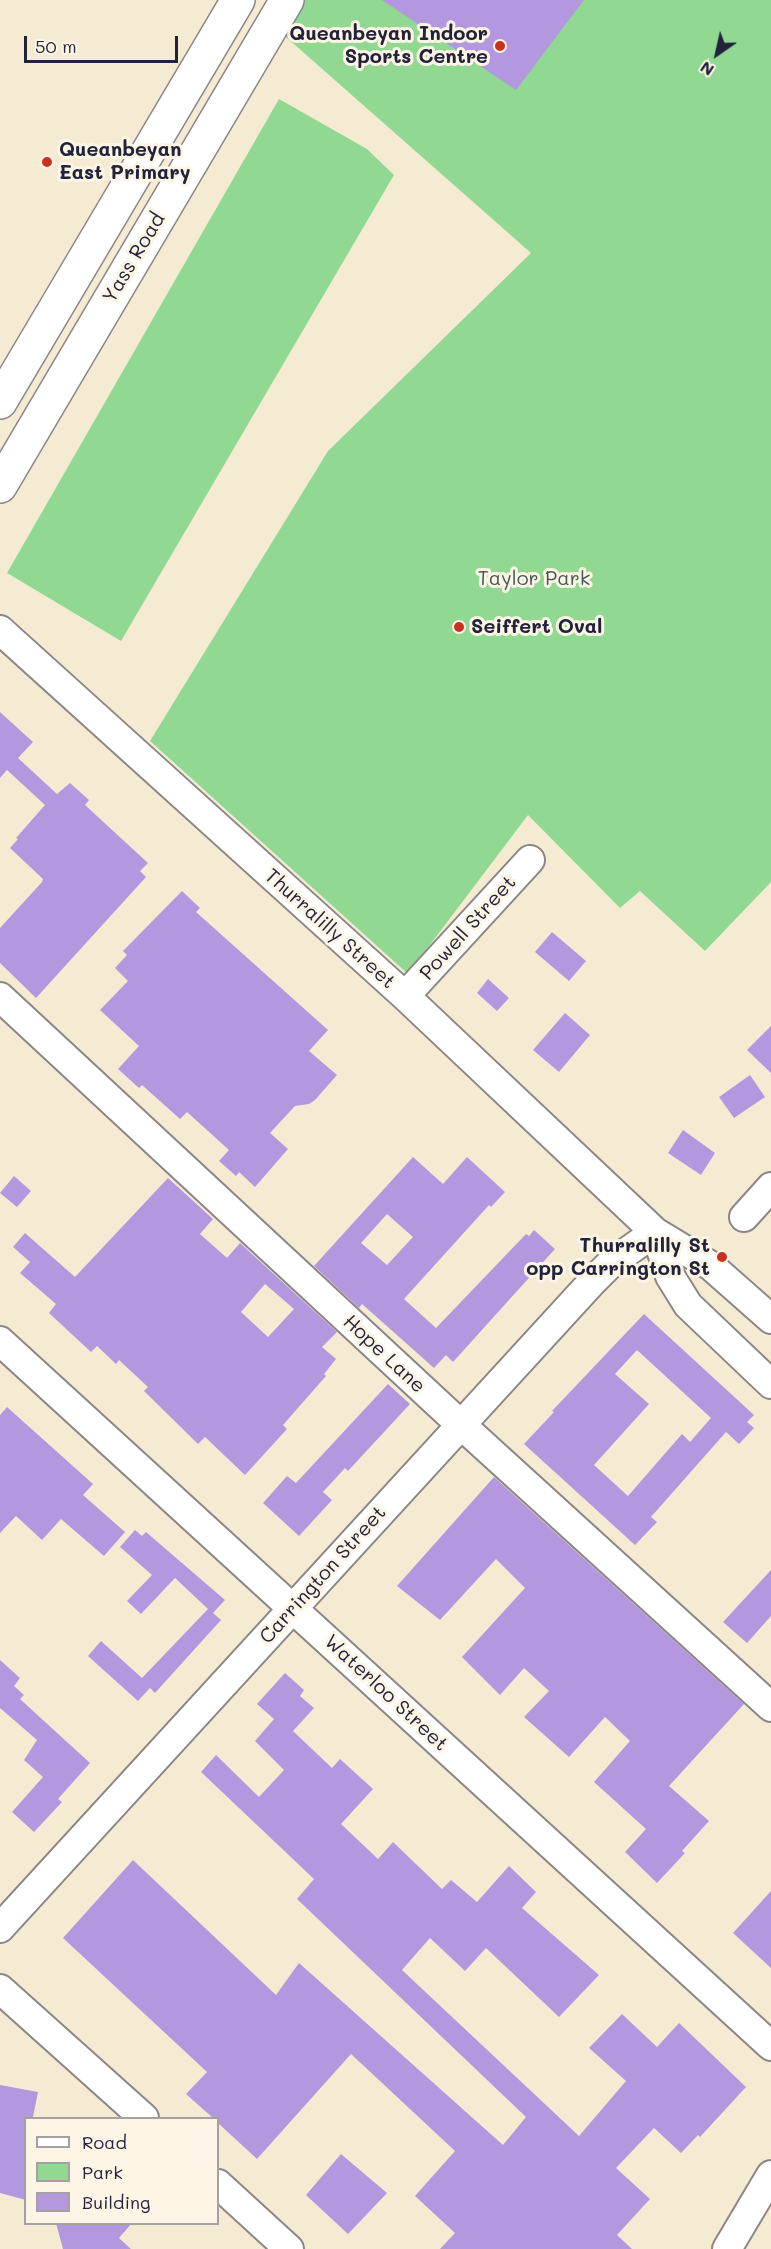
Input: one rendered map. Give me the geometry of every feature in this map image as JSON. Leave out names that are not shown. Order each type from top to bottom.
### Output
[{"type":"main road","points":[[0,402],[240,0],[282,10]]},
{"type":"main road","name":"Yass Road","points":[[0,486],[282,10]]},
{"type":"street","name":"Thurralilly Street","points":[[0,630],[405,996],[655,1232],[711,1266],[771,1319]]},
{"type":"street","name":"Powell Street","points":[[405,996],[530,860]]},
{"type":"street","name":"Hope Lane","points":[[0,997],[461,1424],[771,1707]]},
{"type":"street","points":[[744,1217],[771,1187]]},
{"type":"street","name":"Thurralilly Street","points":[[655,1232],[670,1276],[688,1305],[771,1384]]},
{"type":"street","name":"Carrington Street","points":[[0,1928],[601,1272],[655,1232]]},
{"type":"street","name":"Waterloo Street","points":[[0,1341],[771,2046]]},
{"type":"street","points":[[0,1989],[143,2117]]},
{"type":"street","points":[[728,2249],[771,2175]]},
{"type":"street","points":[[219,2185],[289,2249]]},
{"type":"green space","name":"Taylor Park","points":[[297,0],[771,0],[771,882],[705,951],[640,891],[620,908],[528,815],[408,974],[150,741],[328,451],[531,253],[278,30]]},
{"type":"green space","points":[[279,99],[367,149],[394,175],[121,641],[7,573]]},
{"type":"building","name":"Queanbeyan Indoor Sports Centre","points":[[382,0],[584,0],[516,90]]},
{"type":"building","points":[[0,712],[33,742],[18,758],[57,794],[70,783],[89,800],[85,805],[148,863],[140,871],[146,877],[36,998],[0,963],[0,928],[42,882],[43,879],[10,848],[45,805],[7,770],[0,778]]},
{"type":"building","points":[[182,891],[200,908],[196,912],[328,1030],[309,1051],[337,1075],[315,1100],[309,1104],[295,1106],[270,1133],[288,1149],[255,1187],[239,1172],[236,1176],[219,1161],[229,1150],[187,1112],[180,1119],[142,1085],[139,1088],[118,1069],[139,1046],[100,1010],[128,981],[115,968],[127,955],[123,951]]},
{"type":"building","points":[[552,932],[586,961],[569,981],[535,952]]},
{"type":"building","points":[[488,979],[509,998],[497,1011],[477,993]]},
{"type":"building","points":[[565,1013],[590,1035],[559,1072],[533,1050]]},
{"type":"building","points":[[771,1026],[771,1073],[747,1050]]},
{"type":"building","points":[[750,1075],[765,1097],[734,1118],[719,1097]]},
{"type":"building","points":[[683,1130],[715,1153],[701,1175],[668,1153]]},
{"type":"building","points":[[413,1157],[443,1184],[467,1157],[505,1192],[491,1207],[489,1205],[404,1299],[436,1328],[526,1234],[529,1236],[534,1230],[555,1249],[453,1362],[446,1355],[434,1368],[362,1304],[359,1308],[314,1266]],"holes":[[[387,1214],[413,1237],[387,1265],[361,1243]]]},
{"type":"building","points":[[14,1176],[31,1191],[17,1207],[0,1193]]},
{"type":"building","points":[[168,1178],[213,1219],[200,1234],[227,1258],[240,1243],[337,1332],[322,1347],[336,1359],[324,1374],[326,1376],[283,1425],[287,1429],[245,1475],[205,1437],[198,1444],[144,1391],[148,1387],[119,1360],[116,1364],[97,1346],[91,1352],[49,1313],[56,1304],[20,1273],[30,1262],[13,1247],[25,1233],[75,1277]],"holes":[[[265,1284],[294,1309],[268,1337],[241,1312]]]},
{"type":"building","points":[[644,1314],[754,1415],[747,1422],[754,1428],[739,1444],[726,1432],[651,1517],[657,1522],[635,1545],[524,1444],[554,1412],[552,1411]],"holes":[[[637,1350],[711,1418],[690,1442],[682,1434],[628,1496],[594,1465],[649,1404],[615,1374]]]},
{"type":"building","points":[[388,1384],[410,1404],[348,1471],[345,1468],[323,1492],[332,1500],[299,1536],[263,1503],[287,1476],[296,1483]]},
{"type":"building","points":[[7,1407],[93,1484],[83,1495],[125,1532],[104,1556],[61,1519],[42,1540],[16,1516],[0,1533],[0,1415]]},
{"type":"building","points":[[494,1477],[744,1704],[669,1786],[709,1821],[682,1851],[685,1853],[657,1883],[625,1852],[646,1829],[594,1782],[630,1741],[605,1717],[569,1757],[524,1717],[549,1691],[524,1668],[500,1695],[462,1657],[525,1588],[496,1559],[440,1620],[397,1586]]},
{"type":"building","points":[[135,1530],[142,1536],[146,1532],[225,1600],[213,1613],[221,1620],[155,1693],[150,1688],[138,1701],[88,1656],[101,1641],[142,1678],[208,1609],[175,1578],[141,1614],[127,1601],[152,1575],[120,1547]]},
{"type":"building","points":[[771,1570],[771,1616],[747,1643],[723,1622]]},
{"type":"building","points":[[0,1660],[20,1678],[14,1686],[24,1695],[20,1699],[90,1763],[58,1799],[62,1802],[34,1832],[12,1812],[43,1777],[24,1760],[37,1740],[0,1708]]},
{"type":"building","points":[[285,1673],[304,1690],[300,1696],[314,1708],[293,1731],[332,1768],[340,1759],[373,1789],[341,1824],[378,1859],[393,1842],[442,1889],[451,1880],[477,1902],[509,1866],[536,1892],[522,1908],[599,1975],[559,2017],[486,1948],[465,1971],[430,1938],[402,1970],[579,2136],[626,2081],[589,2048],[622,2014],[657,2047],[679,2023],[746,2087],[700,2137],[698,2135],[681,2153],[654,2128],[616,2168],[650,2199],[617,2235],[632,2249],[440,2249],[455,2233],[415,2196],[455,2151],[351,2054],[257,2159],[219,2124],[219,2117],[212,2117],[186,2094],[207,2072],[63,1938],[133,1860],[276,1995],[299,1963],[503,2145],[526,2117],[297,1899],[314,1879],[201,1772],[216,1755],[259,1797],[284,1770],[255,1741],[274,1719],[257,1704]]},
{"type":"building","points":[[771,1891],[771,1968],[733,1933]]},
{"type":"building","points":[[0,2085],[38,2092],[33,2117],[24,2117],[24,2199],[0,2193]]},
{"type":"building","points":[[341,2154],[387,2193],[348,2234],[306,2195]]},
{"type":"building","points":[[57,2225],[130,2225],[119,2238],[131,2249],[63,2249]]},
{"type":"place","name":"Queanbeyan Indoor Sports Centre","points":[[500,46]]},
{"type":"place","name":"Queanbeyan East Primary","points":[[47,162]]},
{"type":"place","name":"Seiffert Oval","points":[[459,627]]},
{"type":"place","name":"Thurralilly St opp Carrington St","points":[[722,1257]]}]
